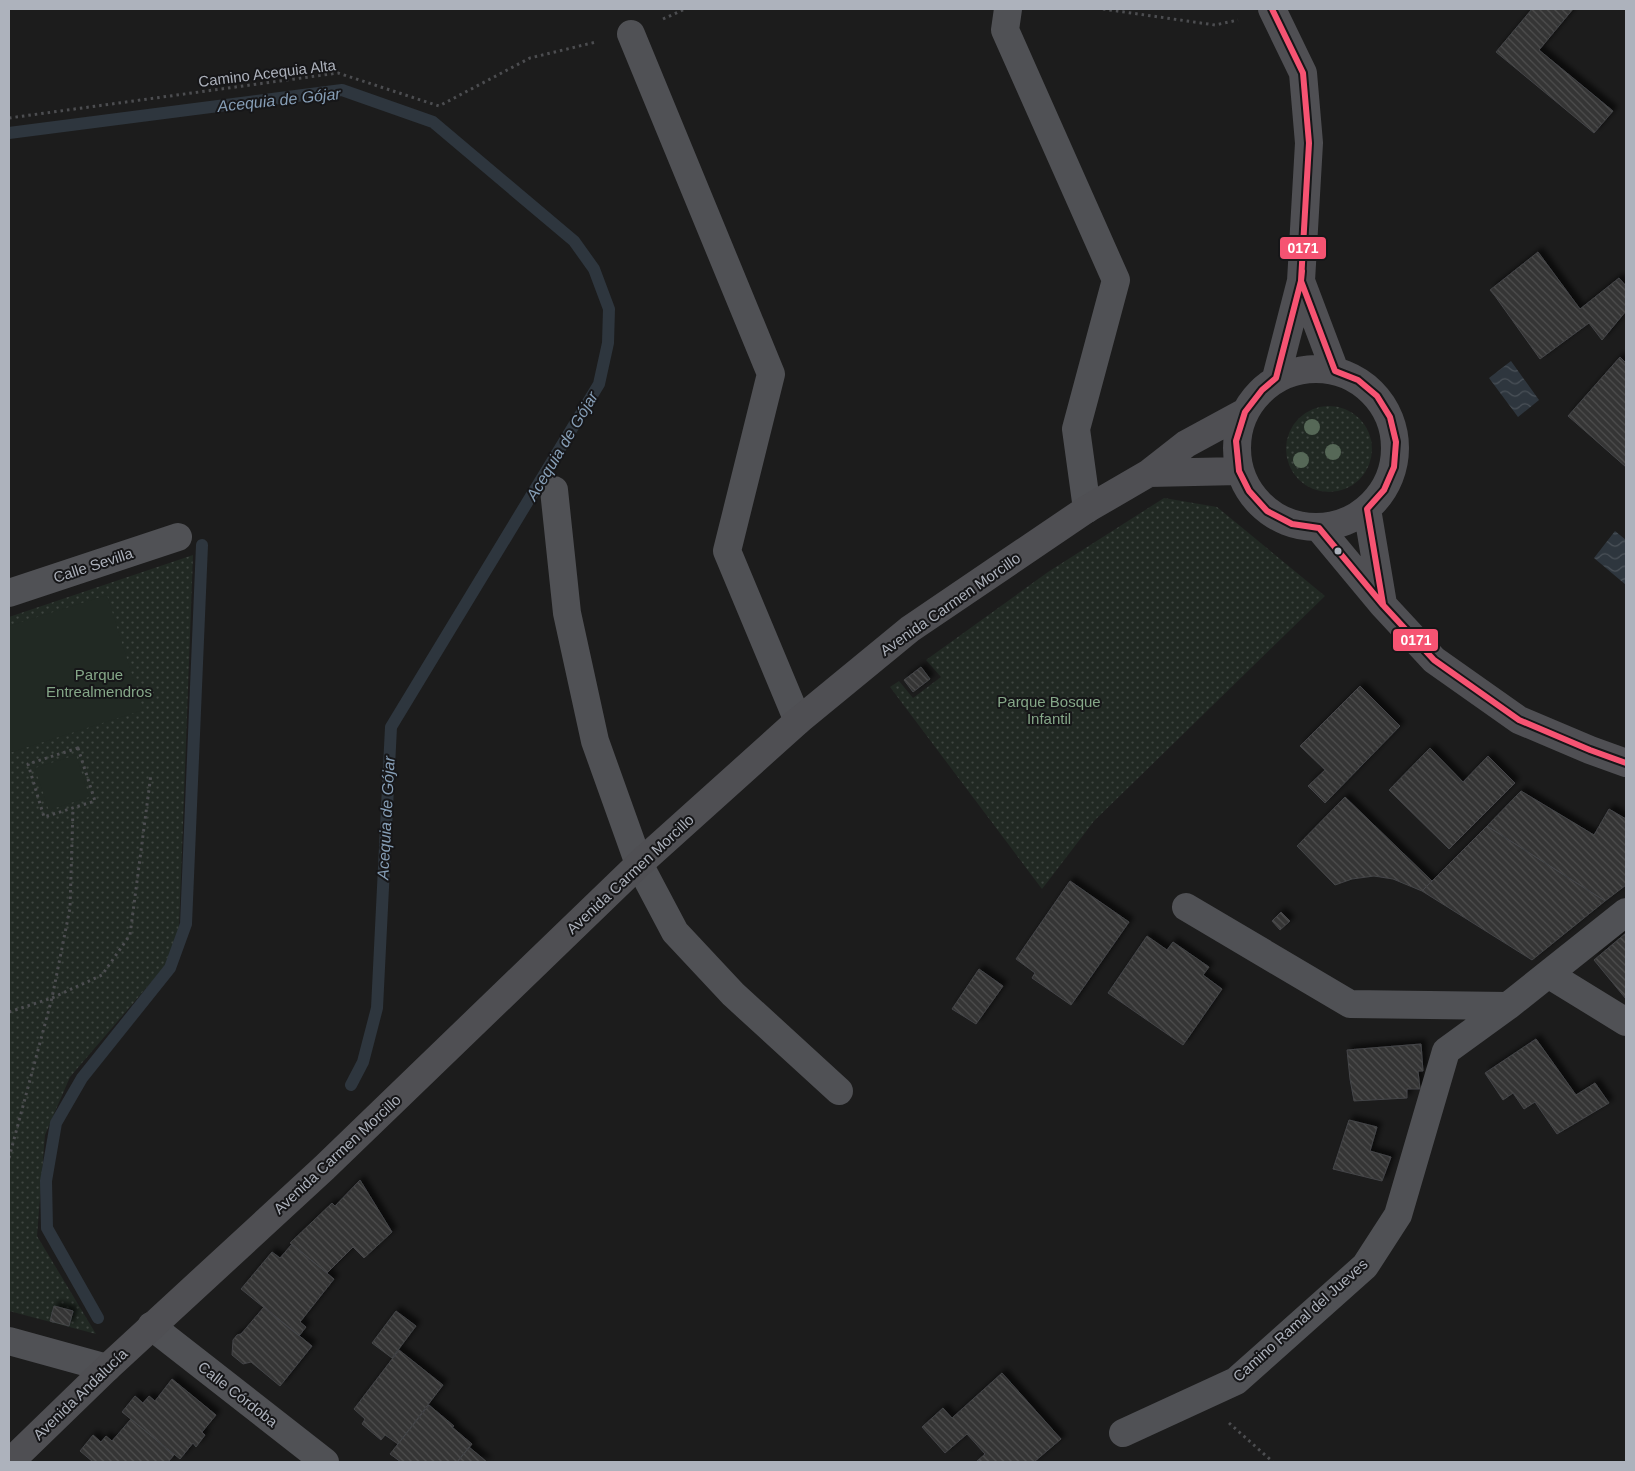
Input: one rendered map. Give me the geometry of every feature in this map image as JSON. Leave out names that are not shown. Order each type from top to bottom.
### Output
[{"type":"street","points":[[1008,9],[1004,30],[1116,280],[1076,429],[1087,509]]},
{"type":"street","points":[[1274,11],[1303,73],[1309,143],[1301,281],[1276,378]]},
{"type":"street","points":[[631,34],[771,374],[727,551],[798,721]]},
{"type":"street","points":[[1301,281],[1335,370]]},
{"type":"street","points":[[1310,368],[1335,370],[1358,380],[1377,396],[1390,417],[1396,442],[1394,467],[1384,490],[1368,509],[1346,522],[1319,528],[1292,524],[1267,511],[1249,491],[1239,472],[1236,441],[1245,412],[1262,390],[1276,378],[1310,368]]},
{"type":"street","name":"Avenida Carmen Morcillo","points":[[151,1326],[324,1168],[639,864],[798,721],[910,629],[1087,509],[1149,473],[1186,444],[1245,412]]},
{"type":"street","name":"Avenida Carmen Morcillo","points":[[1149,473],[1239,472]]},
{"type":"street","points":[[554,490],[567,614],[595,741],[639,864],[675,932],[733,994],[839,1091]]},
{"type":"street","points":[[1368,509],[1383,605]]},
{"type":"street","points":[[1319,528],[1383,605],[1434,660],[1519,720],[1626,763]]},
{"type":"street","name":"Calle Sevilla","points":[[9,593],[178,537]]},
{"type":"street","points":[[1186,907],[1350,1004],[1508,1006]]},
{"type":"street","name":"Camino Ramal del Jueves","points":[[1123,1433],[1236,1381],[1365,1266],[1398,1215],[1446,1051],[1508,1006],[1626,912]]},
{"type":"street","points":[[1548,974],[1626,1022]]},
{"type":"street","name":"Avenida Andalucía","points":[[10,1462],[151,1326]]},
{"type":"street","name":"Calle Córdoba","points":[[151,1326],[325,1462]]},
{"type":"street","points":[[9,1341],[107,1368]]},
{"type":"path","name":"Camino Acequia Alta","points":[[9,118],[338,73],[439,106],[530,58],[631,34],[685,9]]},
{"type":"path","points":[[1103,9],[1215,25],[1274,11]]},
{"type":"path","points":[[78,748],[95,801],[73,808],[44,817],[28,764],[78,748]]},
{"type":"path","points":[[9,1012],[52,998],[102,975],[130,935],[150,774]]},
{"type":"path","points":[[9,1158],[52,998],[70,908],[73,808]]},
{"type":"path","points":[[1200,1397],[1273,1462]]},
{"type":"green space","points":[[1329,406],[1353,413],[1365,425],[1372,449],[1365,473],[1353,485],[1329,492],[1305,485],[1293,473],[1286,449],[1293,425],[1305,413]]},
{"type":"green space","name":"Parque Bosque Infantil","points":[[1164,498],[1217,507],[1325,596],[1094,821],[1042,889],[890,687],[899,681],[913,698],[941,677],[926,660],[1048,572]]},
{"type":"green space","name":"Parque Entrealmendros","points":[[193,555],[179,930],[165,966],[70,1077],[45,1135],[37,1236],[96,1334],[9,1311],[9,617]]},
{"type":"green space","points":[[107,595],[143,710],[9,753],[9,626]]},
{"type":"green space","points":[[76,755],[89,797],[49,810],[35,768]]},
{"type":"water","points":[[1511,361],[1539,400],[1518,417],[1489,378]]},
{"type":"water","points":[[1615,531],[1626,540],[1626,585],[1594,558]]},
{"type":"building","points":[[1532,9],[1573,9],[1539,50],[1613,111],[1594,133],[1496,52]]},
{"type":"building","points":[[1538,252],[1580,309],[1619,278],[1626,286],[1626,311],[1602,340],[1589,323],[1540,359],[1490,290]]},
{"type":"building","points":[[1620,357],[1626,363],[1626,467],[1568,416]]},
{"type":"building","points":[[921,667],[930,679],[913,692],[904,680]]},
{"type":"building","points":[[1360,686],[1400,726],[1325,803],[1308,786],[1325,770],[1300,746]]},
{"type":"building","points":[[1430,748],[1463,782],[1488,756],[1515,783],[1449,849],[1389,790]]},
{"type":"building","points":[[1521,791],[1594,835],[1609,809],[1626,819],[1626,885],[1605,901],[1487,826]]},
{"type":"building","points":[[1345,797],[1432,881],[1422,891],[1393,879],[1374,876],[1352,879],[1335,885],[1297,846]]},
{"type":"building","points":[[1487,826],[1605,901],[1532,960],[1422,891]]},
{"type":"building","points":[[1070,881],[1129,922],[1071,1005],[1032,978],[1035,973],[1016,959]]},
{"type":"building","points":[[1281,912],[1290,921],[1280,930],[1272,921]]},
{"type":"building","points":[[1626,933],[1626,999],[1594,960]]},
{"type":"building","points":[[1147,936],[1167,950],[1173,942],[1209,967],[1203,975],[1222,989],[1183,1045],[1108,993]]},
{"type":"building","points":[[979,969],[1003,986],[976,1024],[952,1009]]},
{"type":"building","points":[[1536,1039],[1576,1095],[1595,1083],[1609,1103],[1557,1134],[1535,1102],[1524,1109],[1513,1093],[1503,1100],[1485,1073]]},
{"type":"building","points":[[1421,1044],[1423,1071],[1418,1071],[1420,1089],[1407,1089],[1407,1098],[1354,1101],[1347,1050]]},
{"type":"building","points":[[1349,1120],[1377,1127],[1370,1151],[1391,1157],[1382,1181],[1333,1169]]},
{"type":"building","points":[[360,1180],[392,1232],[364,1258],[353,1247],[327,1273],[290,1243],[332,1203],[335,1206]]},
{"type":"building","points":[[292,1244],[334,1279],[300,1322],[306,1327],[299,1336],[241,1289],[272,1252],[280,1258]]},
{"type":"building","points":[[54,1306],[73,1311],[69,1326],[50,1321]]},
{"type":"building","points":[[264,1307],[312,1346],[280,1386],[251,1362],[243,1364],[232,1355],[233,1340],[237,1335],[241,1334]]},
{"type":"building","points":[[396,1311],[416,1326],[392,1358],[372,1343]]},
{"type":"building","points":[[399,1350],[443,1385],[398,1444],[385,1435],[381,1440],[362,1424],[365,1419],[354,1409]]},
{"type":"building","points":[[1002,1373],[1061,1439],[1034,1462],[976,1462],[985,1454],[967,1434],[945,1453],[922,1427],[943,1408],[952,1418]]},
{"type":"building","points":[[172,1379],[216,1415],[202,1432],[205,1435],[196,1447],[193,1443],[180,1459],[122,1412],[135,1396],[143,1403],[149,1396],[155,1401]]},
{"type":"building","points":[[429,1405],[472,1444],[457,1462],[401,1462],[390,1454]]},
{"type":"building","points":[[131,1419],[174,1455],[168,1462],[93,1462],[80,1451],[93,1435],[101,1442],[106,1436],[112,1441]]},
{"type":"building","points":[[469,1447],[487,1462],[457,1462]]},
{"type":"waterway","name":"Acequia de Gójar","points":[[9,133],[342,90],[433,122],[574,241],[594,269],[609,309],[608,343],[599,384],[391,727],[377,1008],[363,1062],[351,1085]]},
{"type":"waterway","points":[[98,1318],[47,1228],[46,1181],[56,1123],[82,1078],[170,968],[186,924],[202,545]]},
{"type":"transit line","name":"0171","points":[[1272,9],[1303,73],[1309,143],[1301,281],[1276,378],[1262,390],[1245,412],[1236,441],[1239,471],[1249,491],[1267,511],[1292,524],[1319,528],[1383,605],[1434,660],[1519,720],[1626,763]]},
{"type":"transit line","name":"0171","points":[[1302,271],[1301,281],[1335,371],[1358,380],[1377,396],[1390,417],[1396,442],[1394,467],[1384,490],[1367,509],[1383,604]]}]
